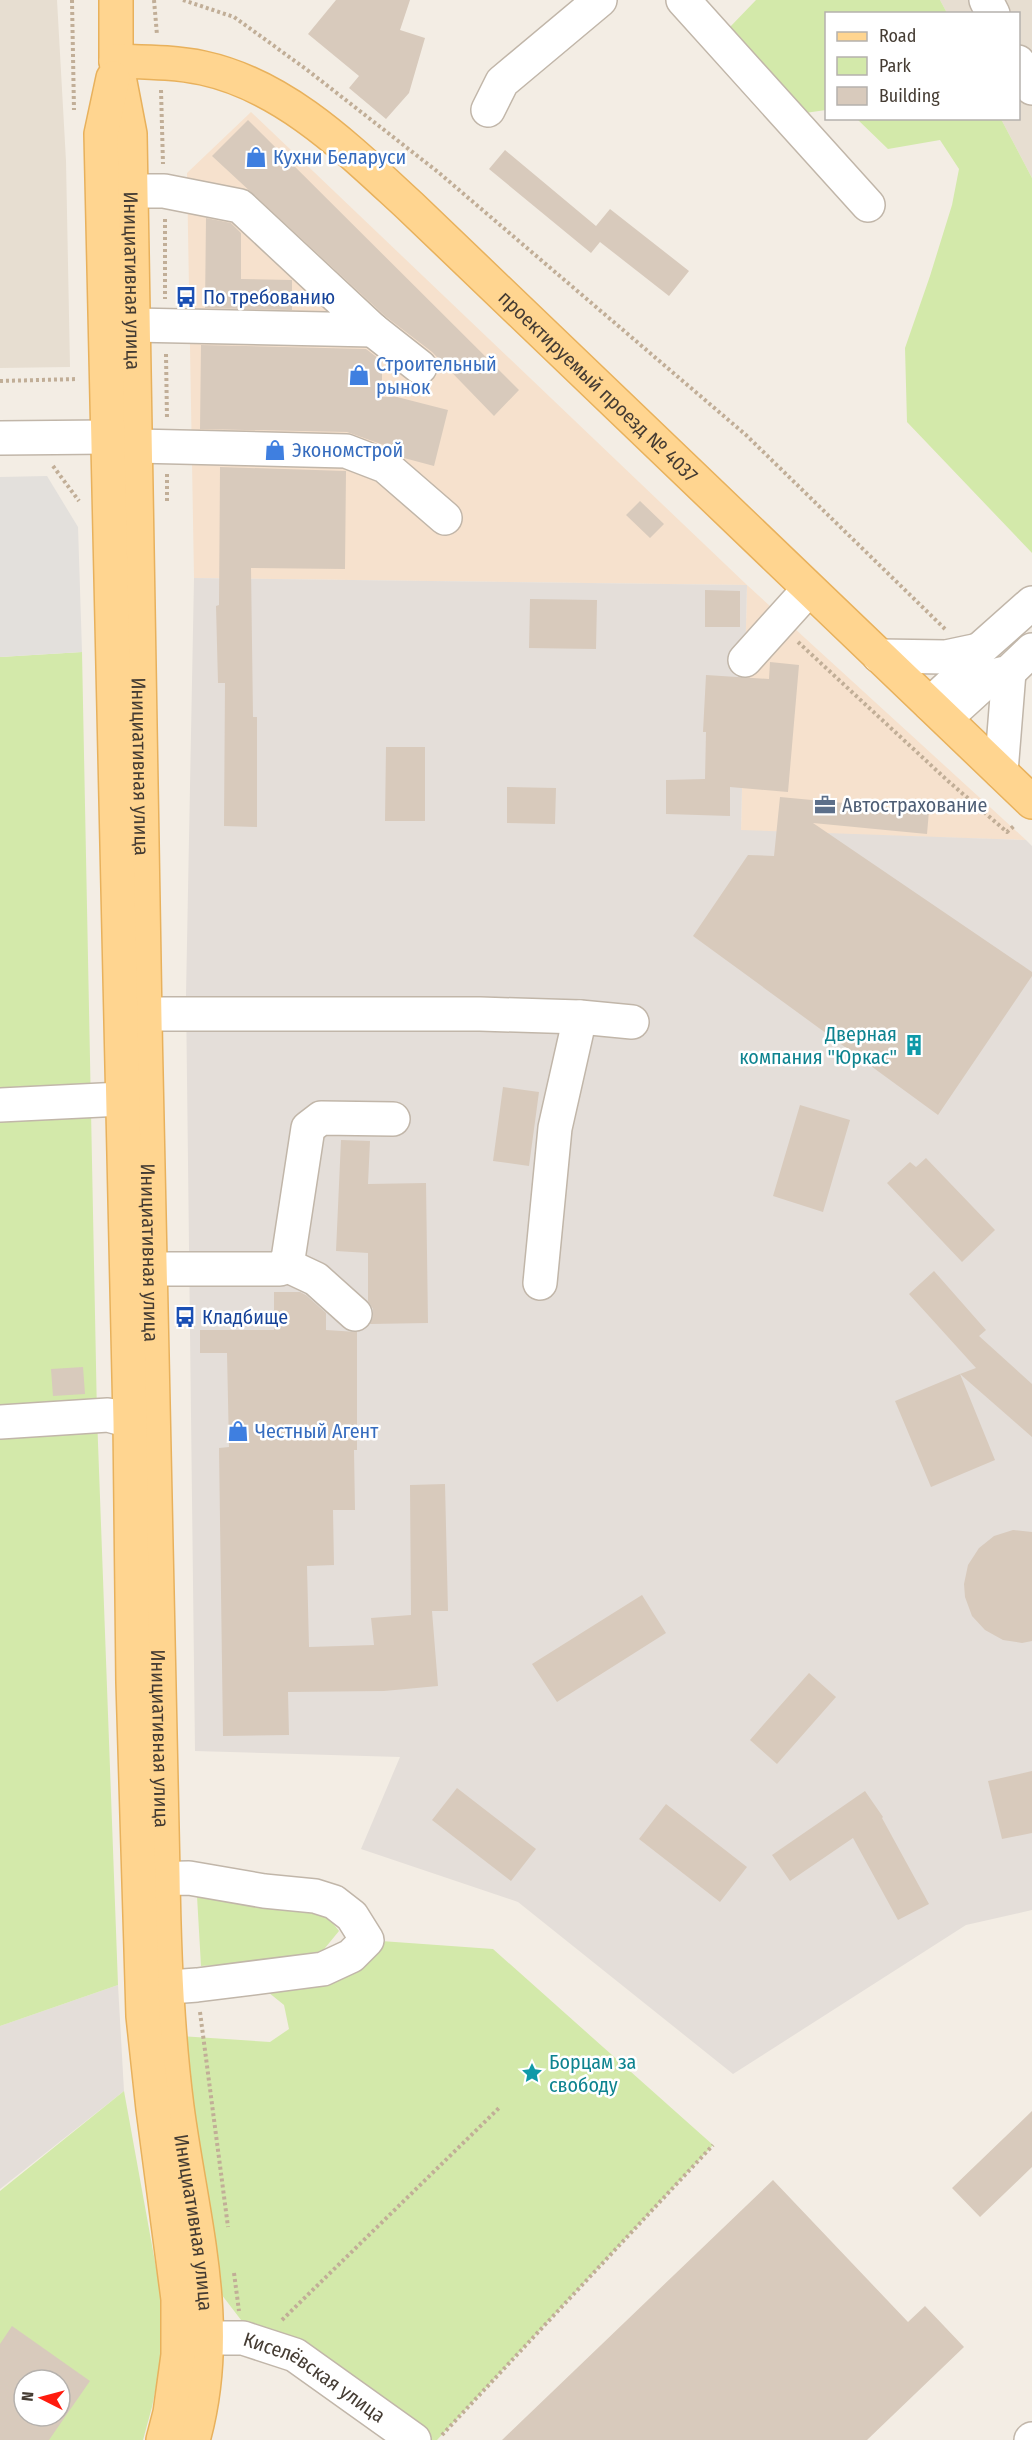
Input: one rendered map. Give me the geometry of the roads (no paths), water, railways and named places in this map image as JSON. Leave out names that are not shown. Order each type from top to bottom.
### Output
[{"type":"main road","name":"Инициативная улица","points":[[116,0],[116,61],[130,134],[133,325],[122,442],[122,1099],[130,1421],[133,1682],[151,1878],[169,1987],[177,2104],[207,2297],[207,2357],[199,2419],[193,2440]]},
{"type":"main road","name":"Инициативная улица","points":[[116,61],[101,134],[122,442],[146,1014],[151,1269],[151,1878]]},
{"type":"main road","name":"проектируемый проезд № 4037","points":[[116,61],[202,68],[237,78],[317,124],[410,206],[1032,802]]},
{"type":"main road","name":"Инициативная улица","points":[[163,2440],[170,2413],[178,2355],[178,2299],[153,2109],[169,1987]]},
{"type":"street","points":[[488,110],[502,82],[600,0]]},
{"type":"street","points":[[683,0],[868,204]]},
{"type":"street","points":[[130,191],[164,191],[240,206],[373,330],[420,367]]},
{"type":"street","points":[[133,325],[373,330]]},
{"type":"street","points":[[0,438],[346,450],[385,466],[445,518]]},
{"type":"street","points":[[745,660],[809,589]]},
{"type":"street","points":[[879,656],[946,657],[1032,603]]},
{"type":"street","points":[[937,712],[970,667],[966,643]]},
{"type":"street","points":[[937,712],[992,676],[1020,661]]},
{"type":"street","points":[[1001,772],[1020,661]]},
{"type":"street","points":[[146,1014],[480,1014],[580,1017],[632,1022]]},
{"type":"street","points":[[540,1283],[555,1128],[580,1017]]},
{"type":"street","points":[[0,1105],[122,1099]]},
{"type":"street","points":[[151,1269],[280,1269],[288,1259],[308,1128],[321,1118],[393,1119]]},
{"type":"street","points":[[284,1264],[316,1279],[355,1314]]},
{"type":"street","points":[[0,1422],[108,1416],[130,1421]]},
{"type":"street","points":[[151,1878],[189,1878],[264,1891],[315,1896],[334,1902],[352,1916],[367,1940],[351,1956],[323,1969],[169,1987]]},
{"type":"street","name":"Киселёвская улица","points":[[207,2338],[251,2340],[295,2355],[414,2440]]},
{"type":"place","name":"Кухни Беларуси","points":[[256,157]]},
{"type":"place","name":"По требованию","points":[[186,297]]},
{"type":"place","name":"Строительный рынок","points":[[359,375]]},
{"type":"place","name":"Экономстрой","points":[[275,450]]},
{"type":"place","name":"Автострахование","points":[[825,805]]},
{"type":"place","name":"Дверная компания \"Юркас\"","points":[[914,1045]]},
{"type":"place","name":"Кладбище","points":[[185,1317]]},
{"type":"place","name":"Честный Агент","points":[[238,1431]]},
{"type":"place","name":"Борцам за свободу","points":[[532,2073]]}]
